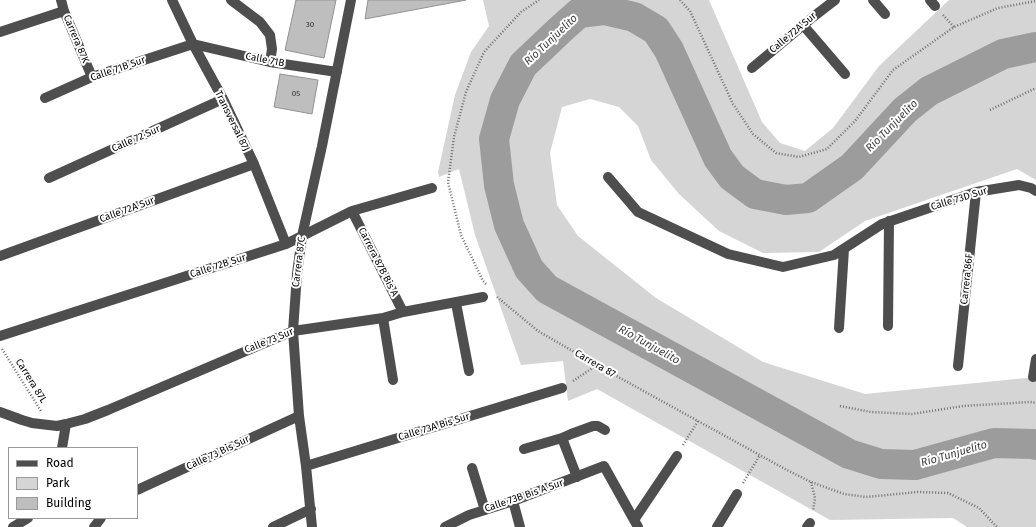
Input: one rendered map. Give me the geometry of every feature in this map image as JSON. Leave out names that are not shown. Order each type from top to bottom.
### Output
[{"type":"street","name":"Carrera 87K","points":[[61,0],[64,11],[92,78]]},
{"type":"street","name":"Transversal 87J","points":[[172,0],[254,164],[286,244]]},
{"type":"street","points":[[231,0],[260,22],[270,35],[272,49],[270,62]]},
{"type":"street","name":"Carrera 87C","points":[[312,527],[299,416],[293,331],[297,274],[302,236],[322,146],[351,0]]},
{"type":"street","name":"Calle 72A Sur","points":[[752,68],[835,0]]},
{"type":"street","points":[[873,0],[885,14]]},
{"type":"street","points":[[0,32],[64,11]]},
{"type":"street","points":[[803,25],[845,74]]},
{"type":"street","name":"Calle 71B","points":[[193,44],[270,62],[337,72]]},
{"type":"street","name":"Calle 71B Sur","points":[[45,98],[92,78],[193,44]]},
{"type":"street","name":"Calle 72 Sur","points":[[49,178],[223,100]]},
{"type":"street","name":"Calle 72A Sur","points":[[0,256],[254,164]]},
{"type":"street","name":"Calle 73D Sur","points":[[608,177],[638,212],[728,254],[783,268],[834,255],[886,223],[976,192],[1019,185],[1036,191]]},
{"type":"street","name":"Calle 72B Sur","points":[[0,336],[286,244],[352,211],[432,188]]},
{"type":"street","name":"Carrera 86F","points":[[958,366],[976,192]]},
{"type":"street","name":"Carrera 87B Bis A","points":[[352,211],[403,312]]},
{"type":"street","points":[[886,223],[888,326]]},
{"type":"street","points":[[840,328],[844,249]]},
{"type":"street","name":"Calle 73 Sur","points":[[0,412],[32,423],[58,426],[85,419],[108,410],[293,331],[383,318],[403,312],[483,297]]},
{"type":"street","points":[[456,303],[469,371]]},
{"type":"street","points":[[383,318],[394,380]]},
{"type":"street","points":[[1033,377],[1036,359]]},
{"type":"street","name":"Calle 73A Bis Sur","points":[[306,466],[562,388]]},
{"type":"street","name":"Calle 73 Bis Sur","points":[[138,490],[299,416]]},
{"type":"street","points":[[62,447],[66,424]]},
{"type":"street","points":[[524,449],[562,438],[593,426],[598,426],[605,430]]},
{"type":"street","points":[[562,438],[577,477]]},
{"type":"street","points":[[636,523],[676,456]]},
{"type":"street","name":"Calle 73B Bis A Sur","points":[[445,527],[469,515],[513,501],[604,466],[636,523]]},
{"type":"street","points":[[472,468],[485,510]]},
{"type":"street","points":[[717,527],[737,494]]},
{"type":"street","points":[[513,501],[520,527]]},
{"type":"street","points":[[274,527],[311,509]]},
{"type":"street","points":[[12,527],[26,519]]},
{"type":"street","points":[[94,527],[100,519]]},
{"type":"path","points":[[487,286],[483,281],[461,235],[448,182],[454,137],[466,92],[484,52],[521,12],[539,0]]},
{"type":"path","points":[[990,110],[1036,88]]},
{"type":"path","name":"Carrera 87","points":[[494,295],[538,331],[698,421],[811,482],[844,494],[866,497],[918,492],[948,493],[979,508],[997,527]]},
{"type":"path","name":"Carrera 87L","points":[[0,346],[49,425]]},
{"type":"path","points":[[562,388],[597,365]]},
{"type":"path","points":[[840,406],[871,412],[912,414],[963,406],[1030,402],[1036,403]]},
{"type":"path","points":[[676,456],[698,421]]},
{"type":"path","points":[[737,494],[760,455]]},
{"type":"path","points":[[809,525],[815,498],[811,482]]},
{"type":"green space","points":[[483,0],[709,0],[762,122],[780,143],[805,151],[833,128],[879,66],[949,0],[1036,0],[1036,180],[1017,169],[865,221],[819,252],[763,253],[719,231],[679,194],[651,160],[638,126],[619,107],[590,99],[562,107],[550,153],[557,205],[578,236],[656,298],[763,362],[865,394],[1036,377],[1036,527],[967,527],[953,518],[830,520],[597,389],[568,401],[563,361],[521,365],[475,235],[459,169],[439,177],[438,172],[455,95],[471,52],[489,26]]},
{"type":"building","points":[[296,0],[336,0],[324,58],[285,50]]},
{"type":"building","points":[[368,0],[466,0],[365,19]]},
{"type":"building","points":[[280,74],[318,80],[312,114],[274,107]]},
{"type":"waterway","name":"Río Tunjuelito","points":[[1036,47],[1003,54],[929,91],[905,110],[852,167],[808,198],[786,200],[755,194],[732,177],[718,158],[669,50],[656,30],[634,17],[604,10],[579,13],[523,65],[505,100],[494,139],[499,185],[509,225],[529,269],[547,289],[849,454],[881,464],[915,465],[994,443],[1036,445]]}]
